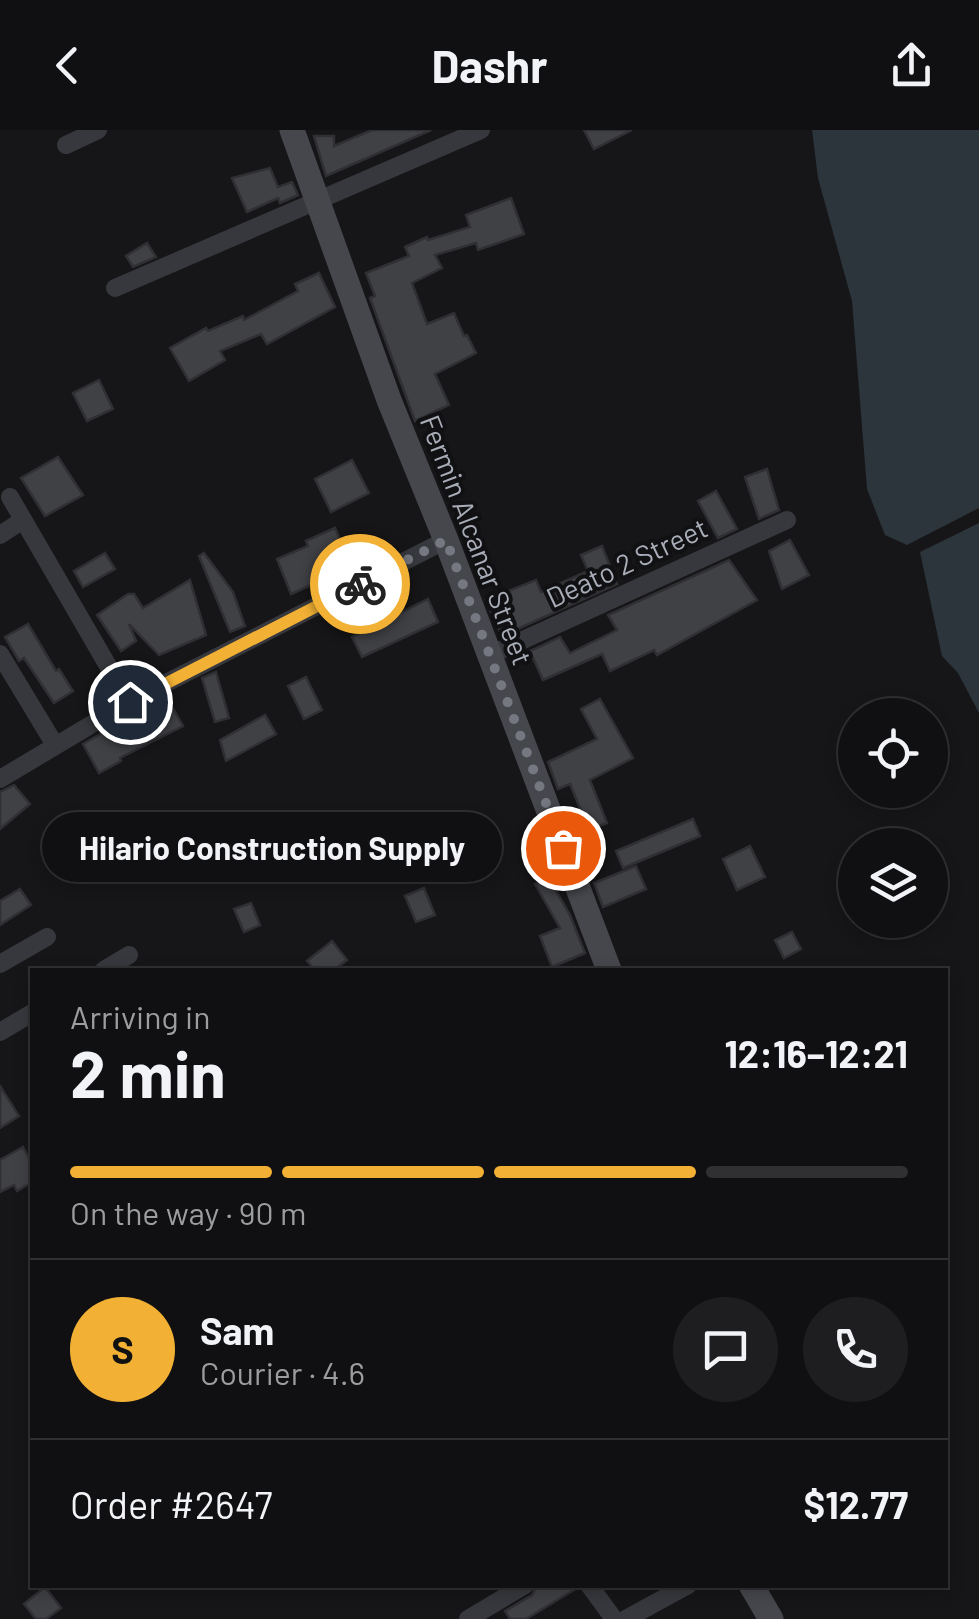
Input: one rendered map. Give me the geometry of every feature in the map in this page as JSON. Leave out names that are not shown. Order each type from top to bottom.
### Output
[{"type":"main road","name":"Fermin Alcanar Street","points":[[292,130],[389,400],[608,968]]},
{"type":"main road","points":[[753,1588],[771,1619]]},
{"type":"street","points":[[66,145],[98,130]]},
{"type":"street","points":[[115,288],[481,130]]},
{"type":"street","points":[[10,496],[130,702]]},
{"type":"street","points":[[0,535],[23,520]]},
{"type":"street","name":"Deato 2 Street","points":[[490,656],[787,520]]},
{"type":"street","points":[[0,778],[130,702],[446,540]]},
{"type":"street","points":[[0,654],[54,745]]},
{"type":"street","points":[[0,964],[47,937]]},
{"type":"street","points":[[108,968],[129,956]]},
{"type":"street","points":[[0,1032],[30,1014]]},
{"type":"street","points":[[468,1619],[520,1588]]},
{"type":"street","points":[[591,1588],[614,1619]]},
{"type":"street","points":[[626,1619],[683,1588]]},
{"type":"shaded area","points":[[812,130],[979,130],[979,508],[907,545],[885,535],[867,489],[852,301],[818,178]]},
{"type":"shaded area","points":[[979,523],[979,713],[958,673],[942,656],[920,552]]},
{"type":"building","points":[[372,130],[431,130],[326,176],[314,136],[334,136],[334,146]]},
{"type":"building","points":[[584,130],[632,130],[594,149]]},
{"type":"building","points":[[270,168],[278,187],[292,182],[298,195],[280,203],[278,198],[247,212],[232,178]]},
{"type":"building","points":[[511,198],[524,234],[478,250],[476,243],[435,255],[442,268],[412,283],[427,324],[454,313],[476,353],[435,374],[449,405],[415,421],[370,298],[375,296],[366,273],[409,256],[405,247],[427,237],[428,240],[470,227],[466,215]]},
{"type":"building","points":[[147,243],[156,257],[133,267],[126,256]]},
{"type":"building","points":[[319,273],[335,307],[267,344],[261,334],[220,351],[225,360],[189,381],[170,348],[206,328],[208,331],[243,316],[244,320],[298,291],[295,284]]},
{"type":"building","points":[[99,380],[113,409],[87,421],[73,393]]},
{"type":"building","points":[[58,457],[83,495],[45,516],[21,478]]},
{"type":"building","points":[[352,460],[369,493],[331,512],[315,479]]},
{"type":"building","points":[[767,469],[779,510],[759,519],[745,477]]},
{"type":"building","points":[[716,491],[737,529],[718,538],[698,501]]},
{"type":"building","points":[[335,528],[343,546],[334,550],[346,577],[321,589],[318,582],[291,594],[277,559],[308,546],[306,541]]},
{"type":"building","points":[[790,540],[809,575],[782,589],[769,551]]},
{"type":"building","points":[[602,546],[617,584],[502,636],[486,600],[536,580],[541,592],[588,571],[581,555]]},
{"type":"building","points":[[105,553],[115,569],[83,587],[74,571]]},
{"type":"building","points":[[204,553],[233,592],[245,626],[230,632],[199,556]]},
{"type":"building","points":[[729,560],[757,600],[657,655],[654,650],[610,671],[602,654],[543,680],[530,651],[560,637],[570,653],[617,630],[608,615]]},
{"type":"building","points":[[190,580],[206,635],[159,655],[129,624],[136,641],[121,651],[97,615],[128,594],[134,594],[143,608]]},
{"type":"building","points":[[428,599],[438,622],[362,657],[352,637]]},
{"type":"building","points":[[28,624],[73,691],[54,703],[24,658],[19,661],[5,637]]},
{"type":"building","points":[[216,672],[229,718],[215,722],[202,678]]},
{"type":"building","points":[[306,677],[322,710],[304,719],[288,686]]},
{"type":"building","points":[[600,699],[633,758],[590,780],[607,823],[589,830],[570,784],[558,789],[548,762],[597,739],[581,709]]},
{"type":"building","points":[[169,701],[183,726],[99,773],[83,744],[104,732],[107,736]]},
{"type":"building","points":[[265,715],[276,734],[226,761],[220,740]]},
{"type":"building","points":[[14,785],[30,804],[0,829],[0,792]]},
{"type":"building","points":[[693,819],[700,836],[623,868],[616,851]]},
{"type":"building","points":[[750,846],[765,877],[737,890],[723,859]]},
{"type":"building","points":[[636,866],[646,889],[603,907],[594,883]]},
{"type":"building","points":[[548,877],[570,915],[585,953],[552,967],[540,936],[560,928],[535,884]]},
{"type":"building","points":[[424,888],[435,915],[416,922],[405,896]]},
{"type":"building","points":[[20,889],[31,905],[0,925],[0,901]]},
{"type":"building","points":[[251,903],[260,925],[244,932],[234,909]]},
{"type":"building","points":[[792,932],[801,949],[784,958],[775,940]]},
{"type":"building","points":[[332,941],[347,960],[337,968],[313,968],[307,961]]},
{"type":"building","points":[[0,1086],[19,1116],[0,1128]]},
{"type":"building","points":[[23,1147],[30,1160],[30,1183],[17,1191],[14,1185],[0,1192],[0,1160]]},
{"type":"building","points":[[46,1588],[61,1608],[46,1619],[36,1619],[24,1604]]},
{"type":"building","points":[[536,1588],[577,1588],[526,1619],[510,1619],[505,1611],[532,1595]]},
{"type":"way so far","points":[[360,584],[446,540],[563,848]]},
{"type":"place","name":"Hilario Construction Supply","points":[[563,848]]},
{"type":"route","points":[[130,702],[360,584]]}]
